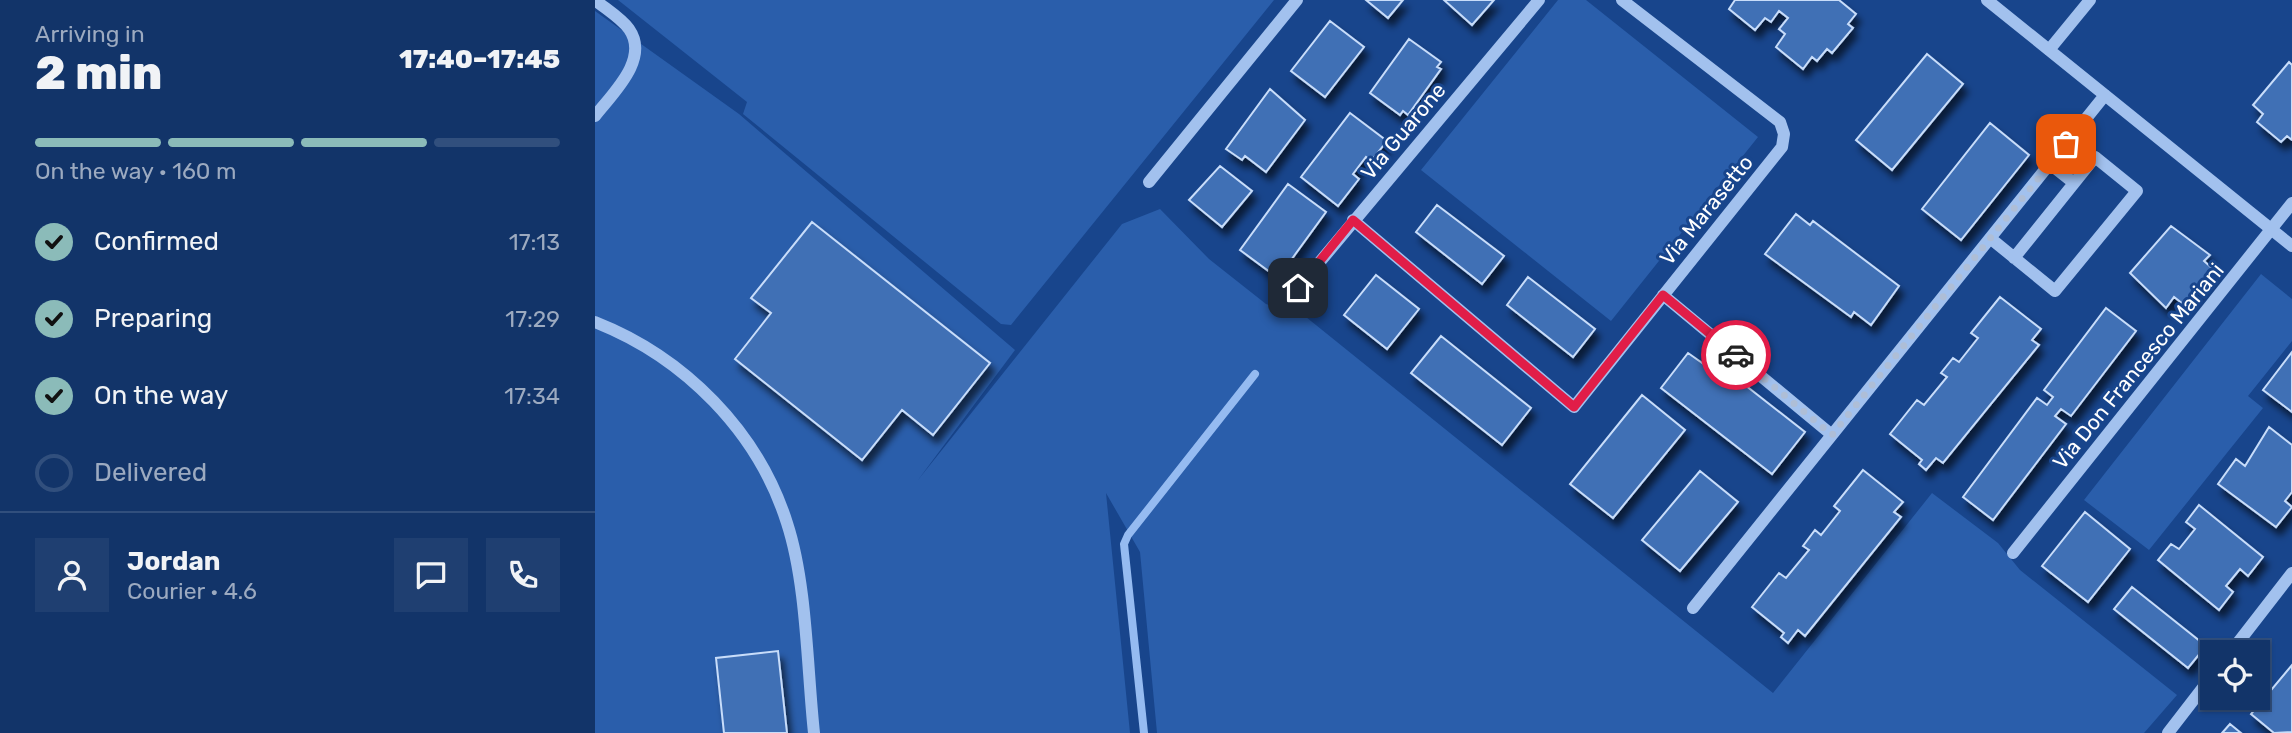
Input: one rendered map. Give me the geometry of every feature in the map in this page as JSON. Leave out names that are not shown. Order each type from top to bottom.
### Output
[{"type":"street","points":[[595,0],[628,28],[635,41],[636,55],[632,68],[595,116]]},
{"type":"street","points":[[1149,182],[1297,0]]},
{"type":"street","name":"Via Guarone","points":[[1298,288],[1539,0]]},
{"type":"street","name":"Via Marasetto","points":[[1353,220],[1574,407],[1782,147],[1784,134],[1780,122],[1622,0]]},
{"type":"street","points":[[1987,0],[2292,246]]},
{"type":"street","points":[[2049,50],[2090,0]]},
{"type":"street","points":[[1693,608],[2105,95]]},
{"type":"street","points":[[1990,238],[2055,291],[2137,191],[2095,158],[2014,257]]},
{"type":"street","points":[[2050,163],[2074,183]]},
{"type":"street","name":"Via Don Francesco Mariani","points":[[2013,553],[2292,204]]},
{"type":"street","points":[[1663,295],[1832,435]]},
{"type":"street","points":[[595,323],[631,339],[672,365],[717,404],[756,454],[787,522],[796,561],[814,733]]},
{"type":"street","points":[[2240,640],[2292,573]]},
{"type":"street","points":[[2280,588],[2292,597]]},
{"type":"street","points":[[2168,733],[2200,692]]},
{"type":"shaded area","points":[[618,0],[1274,0],[1011,325],[1001,324],[743,114],[747,102]]},
{"type":"shaded area","points":[[1558,0],[1586,0],[1758,137],[1611,321],[1421,170]]},
{"type":"shaded area","points":[[595,11],[739,114],[1015,350],[918,480],[1122,224],[1160,209],[1209,259],[1266,304],[1306,317],[1773,693],[1932,493],[1998,543],[2020,570],[2177,695],[2144,733],[1157,733],[1140,552],[1106,493],[1130,733],[595,733]]},
{"type":"shaded area","points":[[2261,274],[2292,299],[2292,341],[2248,396],[2263,408],[2149,550],[2084,500]]},
{"type":"building","points":[[1366,0],[1403,0],[1388,18]]},
{"type":"building","points":[[1444,0],[1494,0],[1472,25]]},
{"type":"building","points":[[1735,0],[1839,0],[1856,14],[1848,24],[1853,28],[1832,53],[1827,49],[1817,61],[1812,57],[1803,69],[1776,47],[1785,34],[1779,29],[1788,18],[1779,11],[1771,22],[1765,18],[1755,30],[1729,9]]},
{"type":"building","points":[[1330,21],[1364,47],[1325,97],[1291,71]]},
{"type":"building","points":[[1409,39],[1441,62],[1437,67],[1441,69],[1408,115],[1403,111],[1400,115],[1370,93]]},
{"type":"building","points":[[1927,54],[1963,84],[1892,170],[1856,140]]},
{"type":"building","points":[[2289,62],[2292,65],[2292,140],[2287,136],[2281,142],[2257,122],[2263,114],[2253,105]]},
{"type":"building","points":[[1270,89],[1305,120],[1266,172],[1245,156],[1242,160],[1226,149]]},
{"type":"building","points":[[1350,113],[1387,141],[1371,161],[1366,157],[1353,174],[1359,179],[1338,206],[1301,177]]},
{"type":"building","points":[[1990,123],[2029,155],[1961,240],[1922,209]]},
{"type":"building","points":[[1220,166],[1252,191],[1222,227],[1189,200]]},
{"type":"building","points":[[1288,184],[1326,212],[1278,278],[1240,250]]},
{"type":"building","points":[[1437,205],[1504,256],[1482,284],[1416,232]]},
{"type":"building","points":[[1796,214],[1810,225],[1813,221],[1899,286],[1871,325],[1854,312],[1851,317],[1765,254]]},
{"type":"building","points":[[812,222],[990,363],[933,435],[902,410],[862,460],[735,359],[771,313],[751,298]]},
{"type":"building","points":[[2171,226],[2210,255],[2204,261],[2213,269],[2183,304],[2174,297],[2166,308],[2130,273]]},
{"type":"building","points":[[1376,275],[1419,309],[1387,349],[1344,315]]},
{"type":"building","points":[[1528,277],[1595,329],[1573,357],[1507,305]]},
{"type":"building","points":[[2000,297],[2041,329],[2032,340],[2039,345],[1943,463],[1936,458],[1926,470],[1919,464],[1922,460],[1890,434],[1917,400],[1924,405],[1947,377],[1941,373],[1953,358],[1959,362],[1978,338],[1971,333]]},
{"type":"building","points":[[2106,308],[2136,331],[2071,416],[2061,409],[2055,416],[2066,424],[1993,520],[1963,497],[2037,398],[2047,405],[2053,397],[2044,390]]},
{"type":"building","points":[[1441,336],[1531,408],[1502,445],[1411,373]]},
{"type":"building","points":[[2292,352],[2292,412],[2263,390]]},
{"type":"building","points":[[1688,353],[1708,367],[1713,360],[1805,432],[1772,474],[1661,388]]},
{"type":"building","points":[[1642,395],[1685,430],[1613,518],[1570,484]]},
{"type":"building","points":[[2269,427],[2292,445],[2292,492],[2285,501],[2292,507],[2276,527],[2218,484],[2236,459],[2245,466]]},
{"type":"building","points":[[1863,470],[1903,502],[1894,512],[1901,517],[1805,636],[1798,630],[1788,643],[1781,637],[1784,633],[1752,607],[1779,573],[1786,578],[1809,550],[1803,546],[1815,530],[1821,535],[1840,511],[1834,506]]},
{"type":"building","points":[[1700,471],[1738,502],[1680,571],[1642,540]]},
{"type":"building","points":[[2199,505],[2263,557],[2248,576],[2240,569],[2226,586],[2233,592],[2219,610],[2158,560],[2171,544],[2179,549],[2195,529],[2186,522]]},
{"type":"building","points":[[2085,512],[2130,549],[2088,602],[2042,566]]},
{"type":"building","points":[[2132,587],[2200,641],[2200,653],[2188,668],[2114,609]]},
{"type":"building","points":[[778,651],[787,733],[724,733],[716,658]]},
{"type":"building","points":[[2292,665],[2292,732],[2274,733],[2251,714],[2254,710],[2270,710],[2270,691]]},
{"type":"building","points":[[2230,724],[2241,733],[2222,733]]},
{"type":"waterway","points":[[1144,733],[1124,544],[1128,535],[1255,374]]},
{"type":"way so far","points":[[1736,355],[1832,435],[2066,144]]},
{"type":"route","points":[[1298,288],[1353,220],[1574,407],[1663,295],[1736,355]]}]
